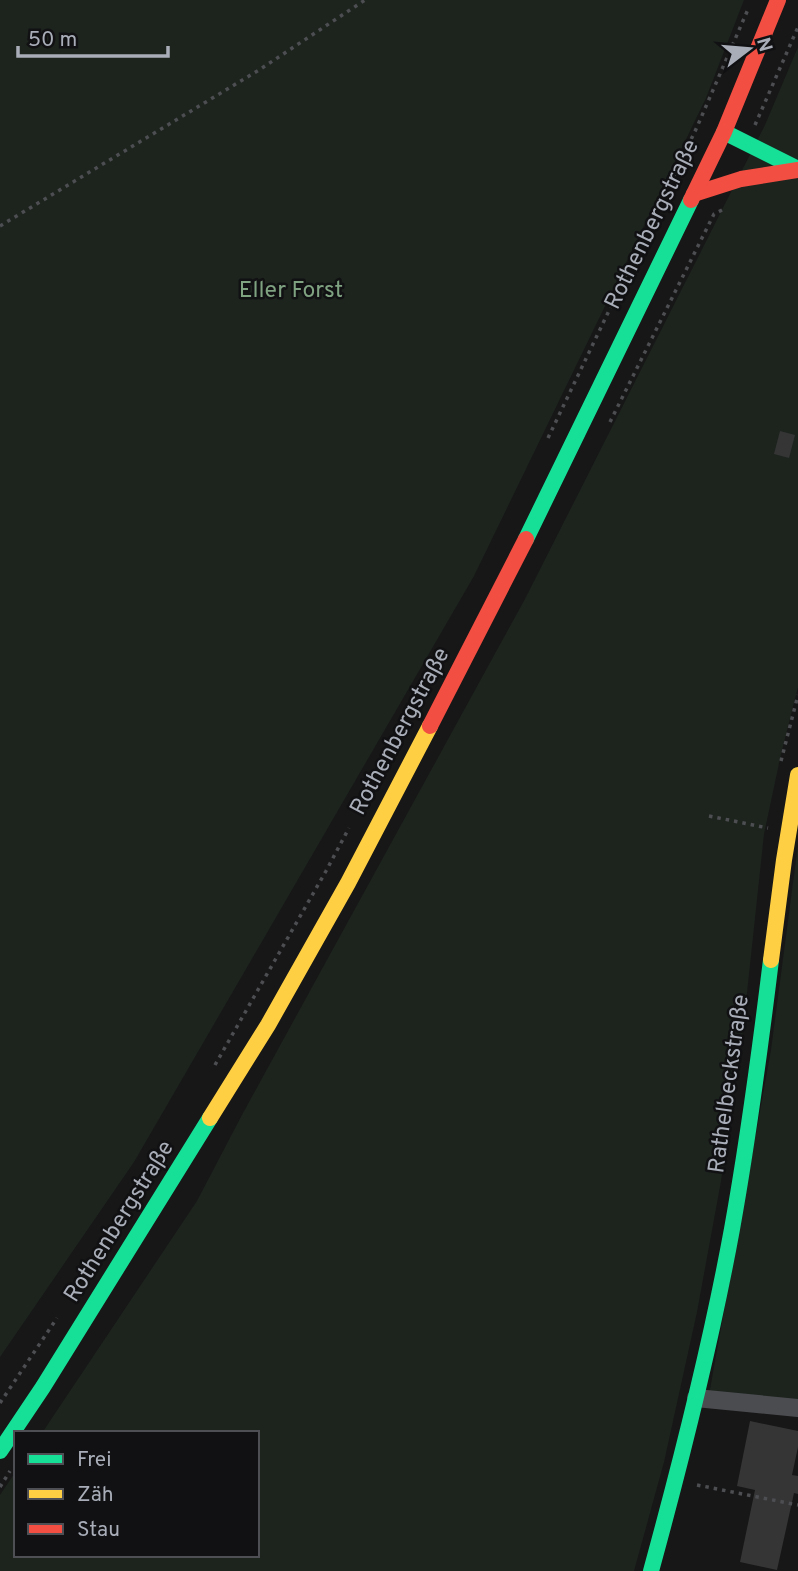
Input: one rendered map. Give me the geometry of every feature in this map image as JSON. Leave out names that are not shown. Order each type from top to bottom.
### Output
[{"type":"main road","name":"Rothenbergstraße","points":[[0,1451],[43,1387],[268,1025],[348,883],[503,586],[694,194],[724,132],[778,0]]},
{"type":"main road","points":[[724,132],[798,170]]},
{"type":"main road","points":[[694,194],[741,179],[798,170]]},
{"type":"main road","name":"Rathelbeckstraße","points":[[652,1571],[722,1286],[741,1180],[787,831],[798,775]]},
{"type":"street","points":[[696,1398],[798,1408]]},
{"type":"path","points":[[0,226],[258,71],[365,0]]},
{"type":"path","name":"Rothenbergstraße","points":[[547,440],[697,127],[752,0]]},
{"type":"path","points":[[778,773],[798,695]]},
{"type":"path","points":[[709,816],[787,831]]},
{"type":"path","name":"Rothenbergstraße","points":[[211,1071],[352,823]]},
{"type":"path","points":[[767,838],[769,828]]},
{"type":"path","name":"Rothenbergstraße","points":[[0,1404],[61,1313]]},
{"type":"path","points":[[0,1487],[14,1465]]},
{"type":"path","points":[[676,1480],[798,1505]]},
{"type":"green space","name":"Eller Forst","points":[[0,0],[744,0],[706,98],[474,576],[134,1162],[0,1357]]},
{"type":"green space","points":[[798,47],[798,687],[764,834],[743,1030],[721,1181],[697,1312],[664,1462],[634,1571],[0,1571],[0,1495],[14,1474],[14,1557],[259,1557],[259,1431],[43,1431],[197,1201],[525,599],[765,125]]},
{"type":"green space","points":[[798,845],[798,1402],[709,1395],[771,1050]]},
{"type":"building","points":[[780,431],[795,435],[789,458],[774,454]]},
{"type":"building","points":[[750,1421],[798,1431],[798,1447],[792,1475],[798,1476],[798,1494],[794,1493],[777,1570],[740,1562],[755,1490],[737,1486]]},
{"type":"traffic: fast","points":[[724,132],[798,169]]},
{"type":"traffic: fast","points":[[526,539],[691,200]]},
{"type":"traffic: fast","points":[[651,1571],[695,1401],[724,1272],[738,1196],[771,960]]},
{"type":"traffic: fast","points":[[0,1451],[43,1387],[210,1118]]},
{"type":"traffic: slow","points":[[210,1118],[268,1025],[348,883],[430,726]]},
{"type":"traffic: slow","points":[[771,960],[798,775]]},
{"type":"traffic: jam","points":[[691,200],[724,132],[778,0]]},
{"type":"traffic: jam","points":[[694,194],[741,179],[798,170]]},
{"type":"traffic: jam","points":[[430,726],[526,539]]}]
